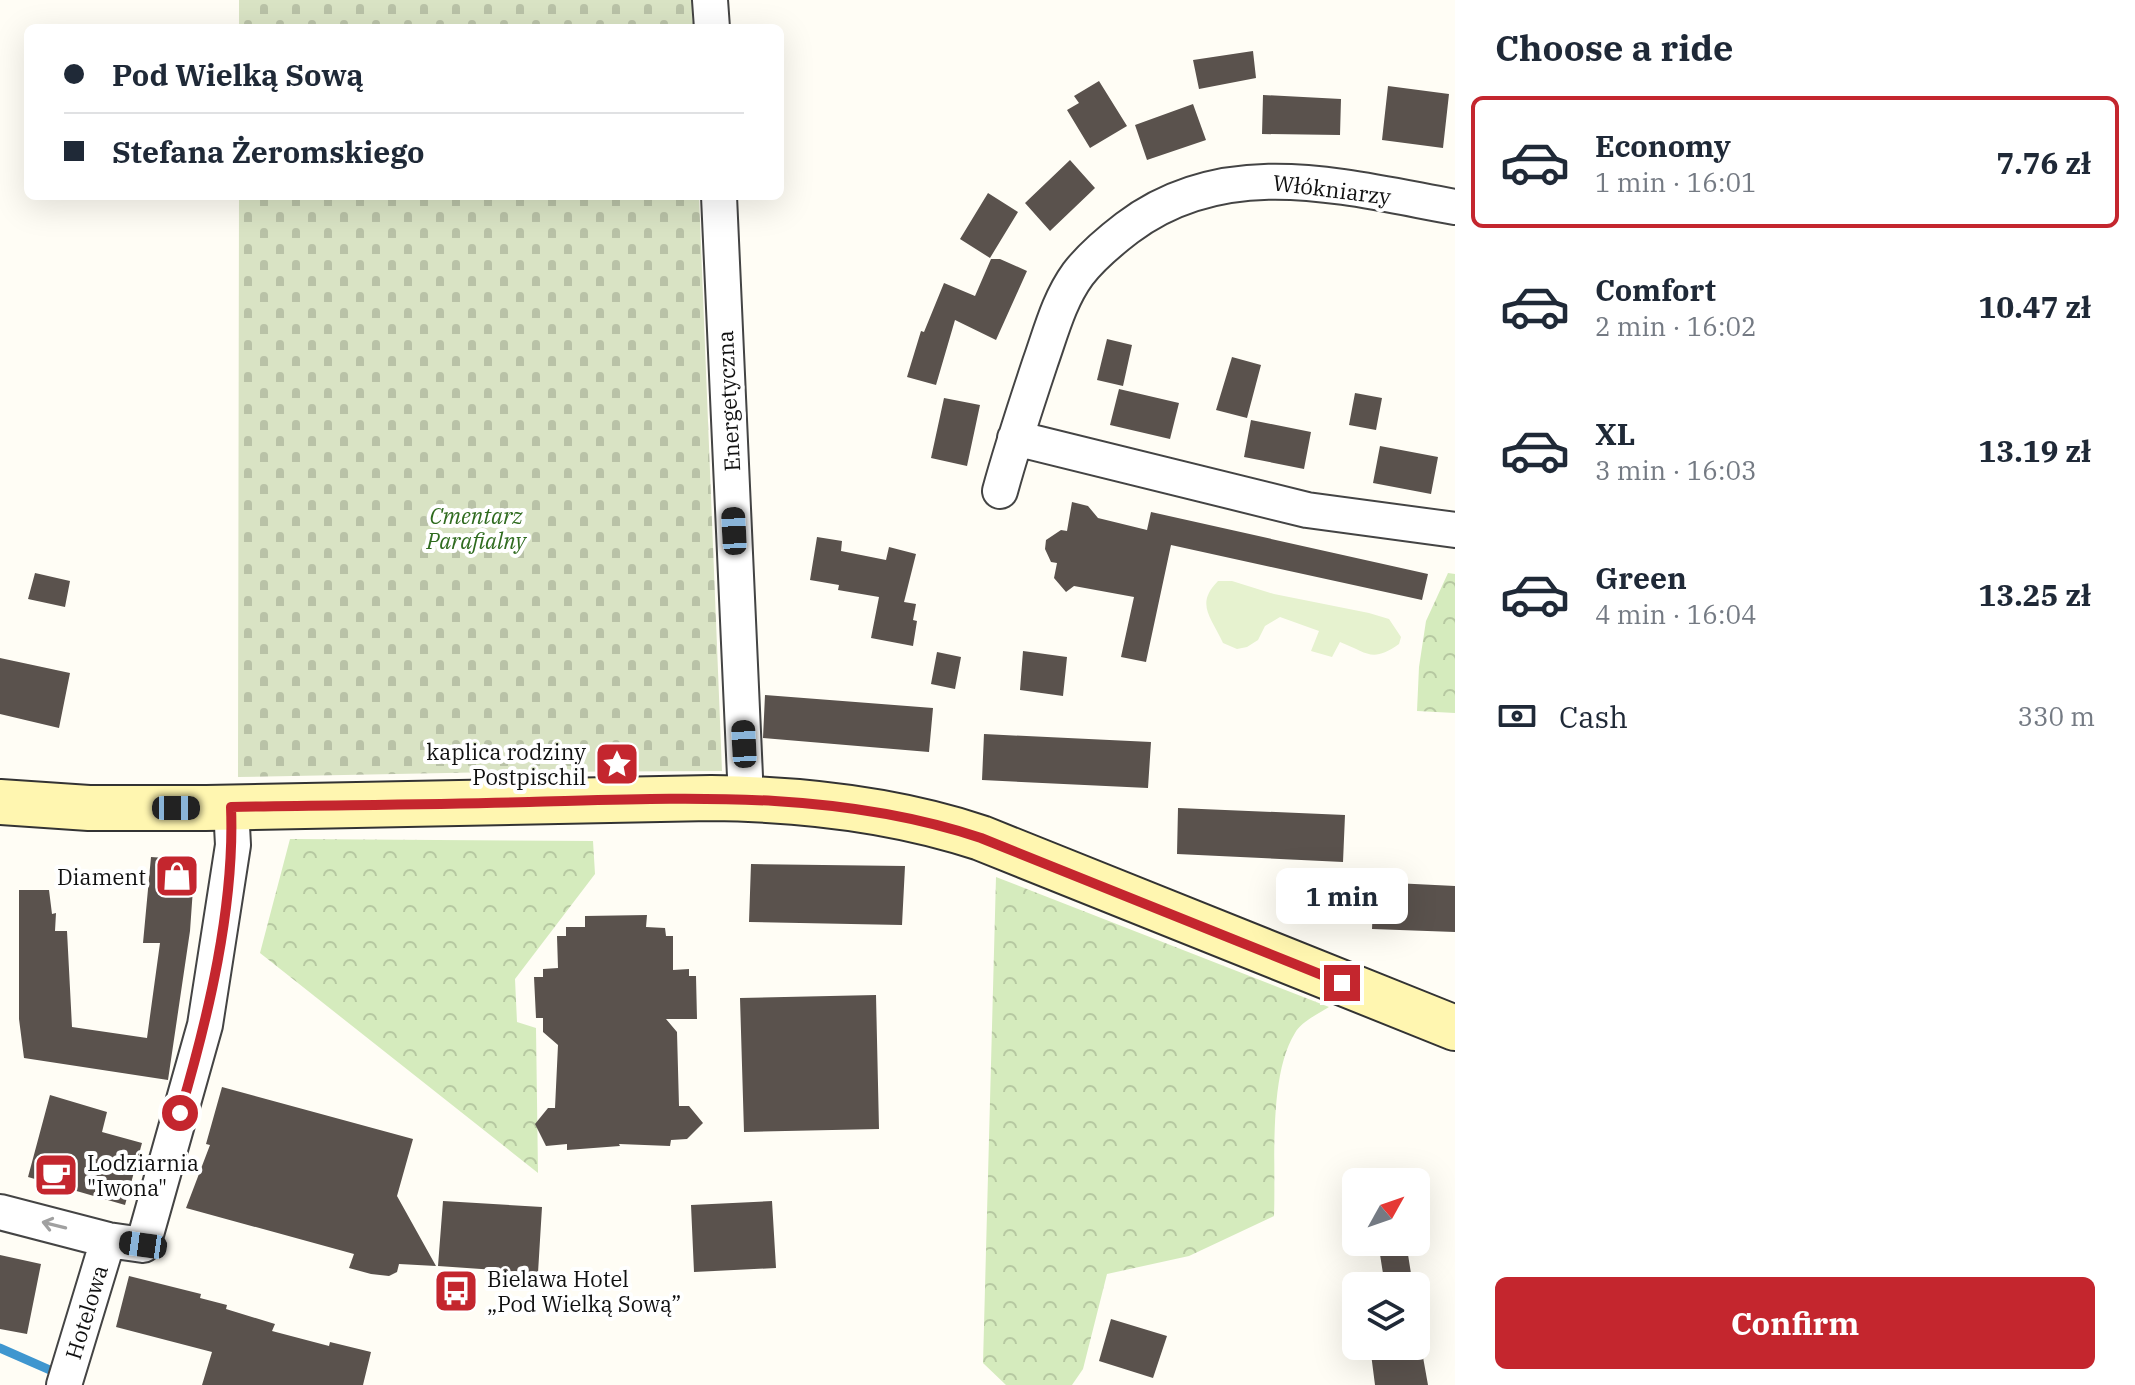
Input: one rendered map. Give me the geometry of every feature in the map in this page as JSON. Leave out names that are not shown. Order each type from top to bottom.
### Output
[{"type":"street","points":[[710,0],[712,24]]},
{"type":"street","name":"Włókniarzy","points":[[1000,491],[1059,307],[1079,273],[1114,238],[1148,212],[1193,192],[1247,181],[1305,181],[1455,207]]},
{"type":"street","name":"Energetyczna","points":[[719,200],[746,799]]},
{"type":"street","points":[[1015,438],[1307,510],[1455,530]]},
{"type":"street","points":[[0,802],[89,808],[746,799],[870,811],[966,833],[1455,1028]]},
{"type":"street","points":[[0,1212],[108,1240],[143,1245],[207,1016],[233,845],[231,807]]},
{"type":"street","name":"Hotelowa","points":[[64,1385],[108,1240]]},
{"type":"green space","points":[[239,0],[692,0],[693,24],[239,24]]},
{"type":"green space","name":"Cmentarz Parafialny","points":[[239,200],[699,200],[722,771],[238,777]]},
{"type":"green space","points":[[1448,573],[1455,574],[1455,713],[1417,711],[1426,621]]},
{"type":"green space","points":[[1218,581],[1232,581],[1274,594],[1389,619],[1401,637],[1399,644],[1376,655],[1340,642],[1332,657],[1311,651],[1319,631],[1280,617],[1265,626],[1258,640],[1237,649],[1223,643],[1207,611],[1207,597]]},
{"type":"green space","points":[[290,839],[593,841],[595,874],[515,979],[517,1022],[536,1028],[538,1173],[260,953]]},
{"type":"green space","points":[[996,877],[1329,1007],[1298,1029],[1286,1051],[1275,1122],[1274,1216],[1189,1256],[1107,1274],[1083,1369],[1072,1385],[1006,1385],[983,1363]]},
{"type":"building","points":[[1253,51],[1256,78],[1199,89],[1193,60]]},
{"type":"building","points":[[1099,81],[1127,126],[1090,148],[1067,110],[1079,103],[1074,96]]},
{"type":"building","points":[[1388,86],[1449,94],[1443,148],[1382,140]]},
{"type":"building","points":[[1263,95],[1341,99],[1340,135],[1262,134]]},
{"type":"building","points":[[1193,104],[1206,140],[1147,160],[1135,125]]},
{"type":"building","points":[[1070,160],[1095,188],[1050,231],[1025,203]]},
{"type":"building","points":[[988,193],[1018,212],[990,258],[960,239]]},
{"type":"building","points":[[991,259],[1000,259],[1027,271],[996,340],[955,320],[936,385],[907,377],[921,331],[924,332],[944,283],[975,296]]},
{"type":"building","points":[[1107,339],[1132,345],[1123,386],[1097,380]]},
{"type":"building","points":[[1232,357],[1261,365],[1247,418],[1216,410]]},
{"type":"building","points":[[1119,389],[1179,403],[1170,439],[1110,425]]},
{"type":"building","points":[[1355,393],[1382,398],[1376,430],[1349,425]]},
{"type":"building","points":[[944,398],[980,405],[967,466],[931,458]]},
{"type":"building","points":[[1251,420],[1311,432],[1304,469],[1244,457]]},
{"type":"building","points":[[1380,446],[1438,457],[1431,494],[1373,483]]},
{"type":"building","points":[[1072,502],[1088,506],[1098,518],[1147,530],[1151,512],[1428,574],[1422,600],[1171,545],[1146,662],[1121,657],[1134,597],[1074,586],[1066,592],[1054,578],[1057,563],[1051,562],[1045,549],[1046,540],[1061,530],[1067,531]]},
{"type":"building","points":[[817,537],[842,541],[841,551],[886,560],[889,547],[916,554],[904,602],[916,604],[913,646],[871,638],[879,597],[838,590],[839,585],[810,580]]},
{"type":"building","points":[[35,573],[70,581],[65,607],[28,599]]},
{"type":"building","points":[[1023,651],[1067,657],[1063,696],[1020,690]]},
{"type":"building","points":[[937,652],[961,657],[955,689],[931,684]]},
{"type":"building","points":[[0,658],[70,673],[59,728],[0,714]]},
{"type":"building","points":[[765,695],[933,708],[929,752],[763,738]]},
{"type":"building","points":[[984,734],[1151,742],[1148,788],[982,780]]},
{"type":"building","points":[[1178,808],[1345,815],[1343,862],[1177,854]]},
{"type":"building","points":[[151,857],[195,860],[190,931],[168,1080],[24,1058],[19,1019],[19,890],[49,890],[52,914],[56,913],[55,931],[67,931],[72,1027],[147,1038],[160,943],[143,943]]},
{"type":"building","points":[[751,864],[905,866],[902,925],[749,922]]},
{"type":"building","points":[[1374,882],[1455,886],[1455,932],[1372,929]]},
{"type":"building","points":[[647,915],[646,927],[665,928],[666,936],[673,936],[673,970],[689,969],[689,976],[696,976],[697,1019],[666,1019],[677,1032],[679,1106],[689,1106],[703,1123],[687,1139],[671,1140],[670,1146],[619,1144],[567,1150],[567,1144],[546,1146],[535,1124],[548,1108],[555,1108],[558,1045],[543,1032],[543,1018],[536,1018],[534,977],[543,977],[543,969],[558,968],[557,936],[566,936],[566,927],[585,927],[585,916]]},
{"type":"building","points":[[876,995],[879,1129],[744,1132],[740,998]]},
{"type":"building","points":[[222,1087],[413,1139],[397,1196],[436,1266],[399,1264],[397,1272],[389,1276],[371,1274],[349,1268],[354,1254],[186,1208],[210,1145],[206,1144]]},
{"type":"building","points":[[50,1095],[107,1112],[102,1132],[142,1143],[125,1205],[28,1177]]},
{"type":"building","points":[[443,1201],[542,1207],[538,1273],[438,1266]]},
{"type":"building","points":[[772,1201],[776,1268],[694,1272],[691,1205]]},
{"type":"building","points":[[0,1255],[41,1264],[27,1334],[0,1329]]},
{"type":"building","points":[[1380,1256],[1408,1256],[1411,1272],[1383,1272]]},
{"type":"building","points":[[129,1276],[201,1294],[200,1298],[227,1305],[226,1309],[275,1324],[272,1331],[329,1346],[330,1342],[371,1352],[363,1385],[202,1385],[212,1352],[116,1327]]},
{"type":"building","points":[[1111,1319],[1167,1336],[1153,1378],[1099,1361]]},
{"type":"building","points":[[1372,1360],[1424,1360],[1428,1385],[1375,1385]]},
{"type":"waterway","points":[[0,1348],[59,1374]]},
{"type":"place","name":"kaplica rodziny Postpischil","points":[[617,764]]},
{"type":"place","name":"Diament","points":[[177,876]]},
{"type":"place","name":"Lodziarnia \"Iwona\"","points":[[56,1175]]},
{"type":"place","name":"Bielawa Hotel „Pod Wielką Sową”","points":[[456,1291]]},
{"type":"route","points":[[180,1113],[209,1007],[233,845],[231,807],[711,798],[763,799],[870,811],[981,838],[1342,983]]}]
